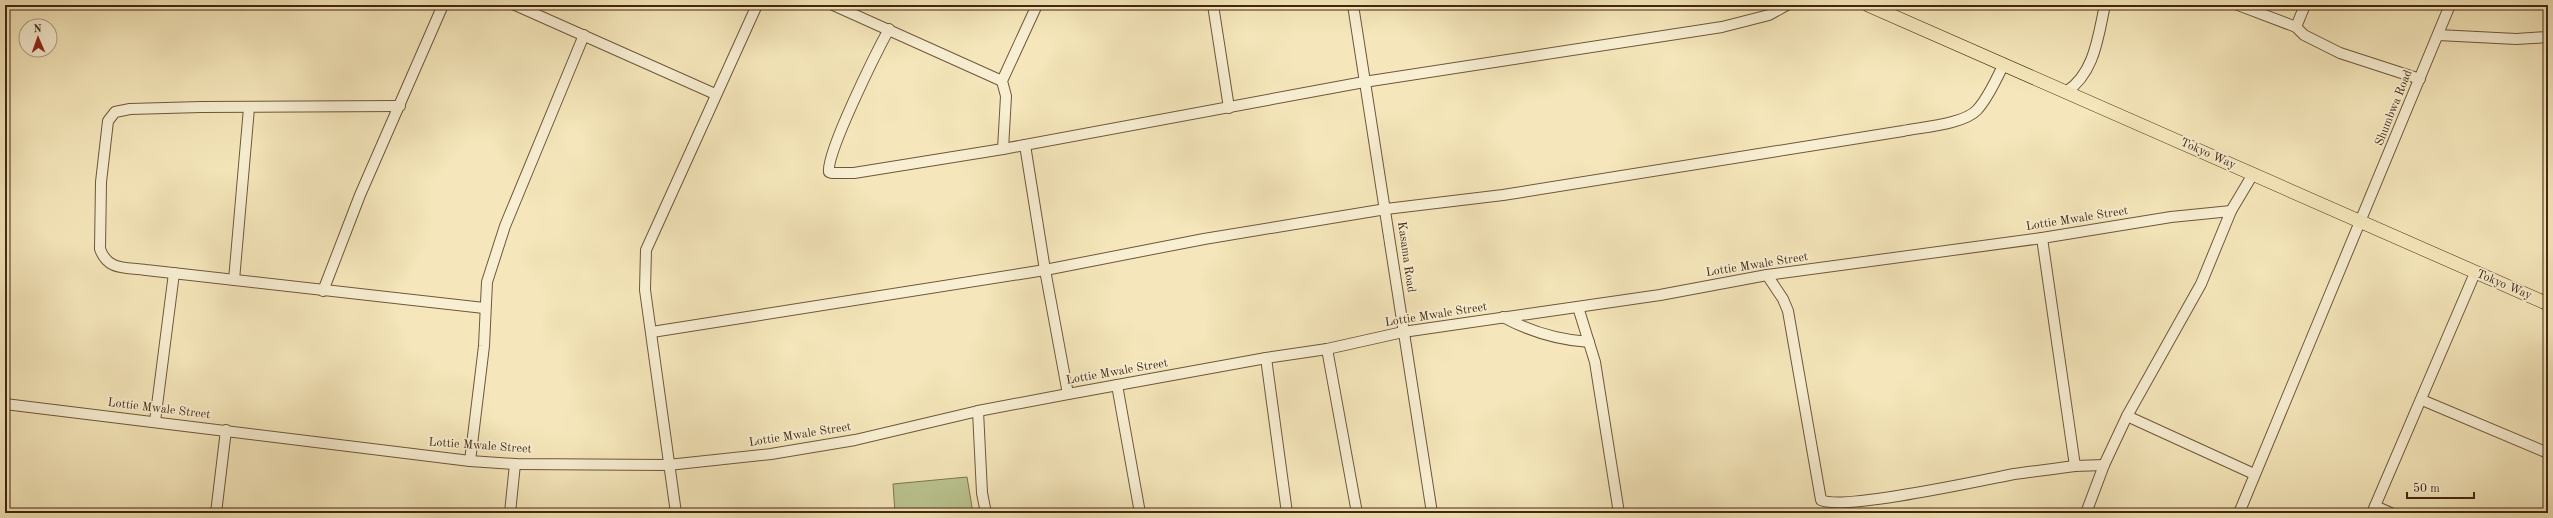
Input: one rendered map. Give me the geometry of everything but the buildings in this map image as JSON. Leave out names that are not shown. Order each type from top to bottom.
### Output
[{"type":"main road","name":"Tokyo Way","points":[[1868,5],[2548,304]]},
{"type":"street","points":[[323,291],[360,195],[444,5]]},
{"type":"street","points":[[515,5],[715,94]]},
{"type":"street","points":[[676,513],[645,290],[646,250],[715,94],[757,5]]},
{"type":"street","points":[[833,5],[1002,81]]},
{"type":"street","points":[[1003,149],[1006,96],[1002,81],[1037,5]]},
{"type":"street","points":[[1214,5],[1229,108]]},
{"type":"street","name":"Kasama Road","points":[[1353,5],[1364,82],[1386,209],[1403,332],[1432,513]]},
{"type":"street","points":[[889,29],[864,77],[829,162],[829,172],[838,174],[854,173],[1003,149],[1364,82],[1722,27],[1769,15],[1787,5]]},
{"type":"street","points":[[2066,92],[2077,85],[2089,67],[2105,5]]},
{"type":"street","points":[[2238,5],[2296,27],[2304,35],[2340,52],[2420,79]]},
{"type":"street","points":[[2296,27],[2305,5]]},
{"type":"street","name":"Shumbwa Road","points":[[2239,513],[2254,474],[2362,221],[2450,5]]},
{"type":"street","points":[[470,461],[484,346],[484,308],[487,282],[505,226],[584,36]]},
{"type":"street","points":[[2438,36],[2516,39],[2548,36]]},
{"type":"street","points":[[652,332],[1045,270],[1204,239],[1386,209],[1503,195],[1903,131],[1962,119],[1976,110],[1988,94],[2004,64]]},
{"type":"street","points":[[400,106],[322,105],[249,108],[130,109],[116,112],[108,121],[101,182],[100,248],[103,259],[110,265],[323,291],[484,308]]},
{"type":"street","points":[[234,280],[249,108]]},
{"type":"street","points":[[1025,144],[1045,270],[1068,394]]},
{"type":"street","points":[[2086,513],[2104,465],[2127,416],[2201,284],[2232,211],[2253,174]]},
{"type":"street","name":"Lottie Mwale Street","points":[[5,404],[155,421],[470,461],[515,464],[668,464],[771,454],[855,440],[978,411],[1266,358],[1327,350],[1403,332],[1660,295],[1767,275],[2042,238],[2171,217],[2232,211]]},
{"type":"street","points":[[2042,238],[2075,466]]},
{"type":"street","points":[[155,421],[174,273]]},
{"type":"street","points":[[2391,513],[2373,509],[2422,400],[2445,339],[2476,273]]},
{"type":"street","points":[[1767,275],[1783,299],[1788,311],[1821,500],[1834,503],[1902,495],[2016,474],[2075,466],[2104,465]]},
{"type":"street","points":[[1578,306],[1595,362],[1605,416],[1618,513]]},
{"type":"street","points":[[1503,317],[1526,329],[1566,340],[1589,342]]},
{"type":"street","points":[[1327,350],[1357,513]]},
{"type":"street","points":[[1266,358],[1287,513]]},
{"type":"street","points":[[1117,385],[1140,513]]},
{"type":"street","points":[[2422,400],[2548,453]]},
{"type":"street","points":[[978,411],[981,480],[986,513]]},
{"type":"street","points":[[2127,416],[2254,474]]},
{"type":"street","points":[[216,513],[226,430]]},
{"type":"street","points":[[510,513],[515,464]]},
{"type":"green space","points":[[967,477],[973,513],[895,513],[893,484]]}]
